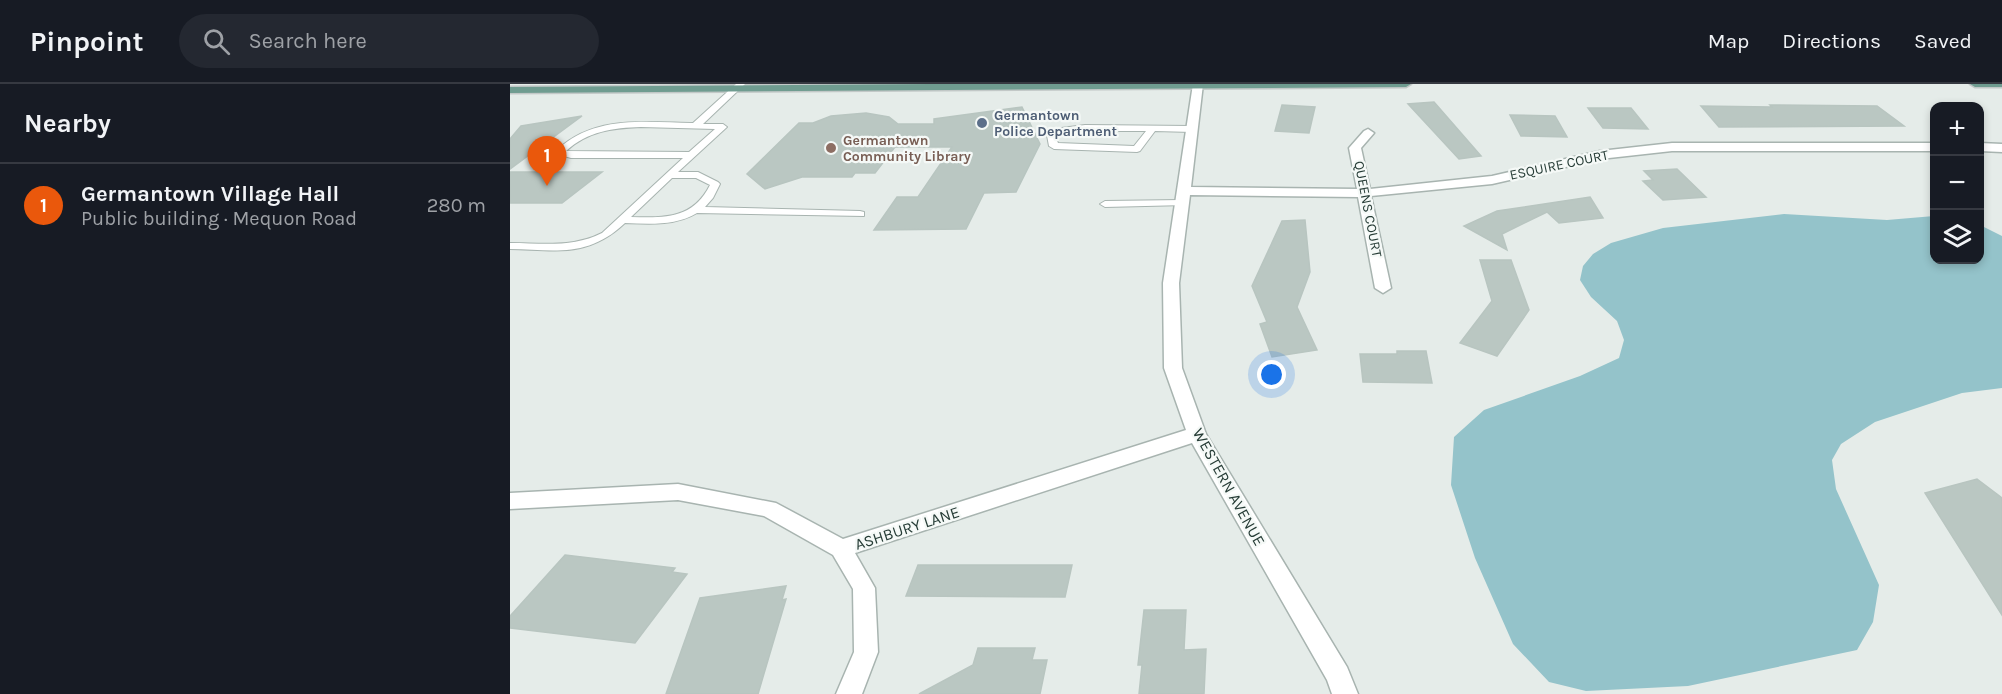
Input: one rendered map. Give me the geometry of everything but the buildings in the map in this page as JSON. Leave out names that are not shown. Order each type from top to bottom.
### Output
[{"type":"main road","points":[[938,88],[971,84]]},
{"type":"main road","points":[[510,90],[1406,84]]},
{"type":"main road","points":[[1975,84],[2002,84]]},
{"type":"street","name":"WESTERN AVENUE","points":[[1200,85],[1172,283],[1173,368],[1197,434],[1338,675],[1345,694]]},
{"type":"street","name":"QUEENS COURT","points":[[1368,133],[1355,148],[1366,193],[1383,288]]},
{"type":"street","name":"ESQUIRE COURT","points":[[1183,197],[1366,193],[1492,180],[1600,155],[1672,147],[1930,147]]},
{"type":"street","name":"ASHBURY LANE","points":[[510,501],[678,492],[769,509],[841,549],[1197,434]]},
{"type":"street","points":[[841,549],[864,588],[866,652],[849,694]]},
{"type":"lane","points":[[695,126],[739,87]]},
{"type":"lane","points":[[510,246],[588,244],[606,235],[723,127],[609,126],[591,129],[567,144],[560,152],[572,155],[691,155]]},
{"type":"lane","points":[[1153,128],[1137,149],[1054,146],[1049,132],[1085,128],[1153,128],[1192,129]]},
{"type":"lane","points":[[622,220],[681,219],[712,194],[715,184],[698,175],[670,175]]},
{"type":"lane","points":[[1105,204],[1183,197]]},
{"type":"lane","points":[[695,210],[860,214]]},
{"type":"water","points":[[1784,214],[1887,220],[1930,216],[1930,264],[1984,264],[1984,227],[2002,236],[2002,388],[1962,393],[1875,422],[1841,444],[1832,460],[1836,489],[1879,585],[1873,622],[1857,650],[1688,686],[1586,691],[1549,682],[1513,644],[1475,558],[1451,485],[1454,437],[1484,410],[1580,376],[1619,358],[1624,340],[1617,321],[1591,297],[1580,280],[1583,266],[1593,254],[1611,243],[1663,228]]},
{"type":"place","name":"Germantown Police Department","points":[[982,123]]},
{"type":"place","name":"Germantown Community Library","points":[[831,148]]},
{"type":"place","name":"Germantown Village Hall","points":[[547,186]]}]
